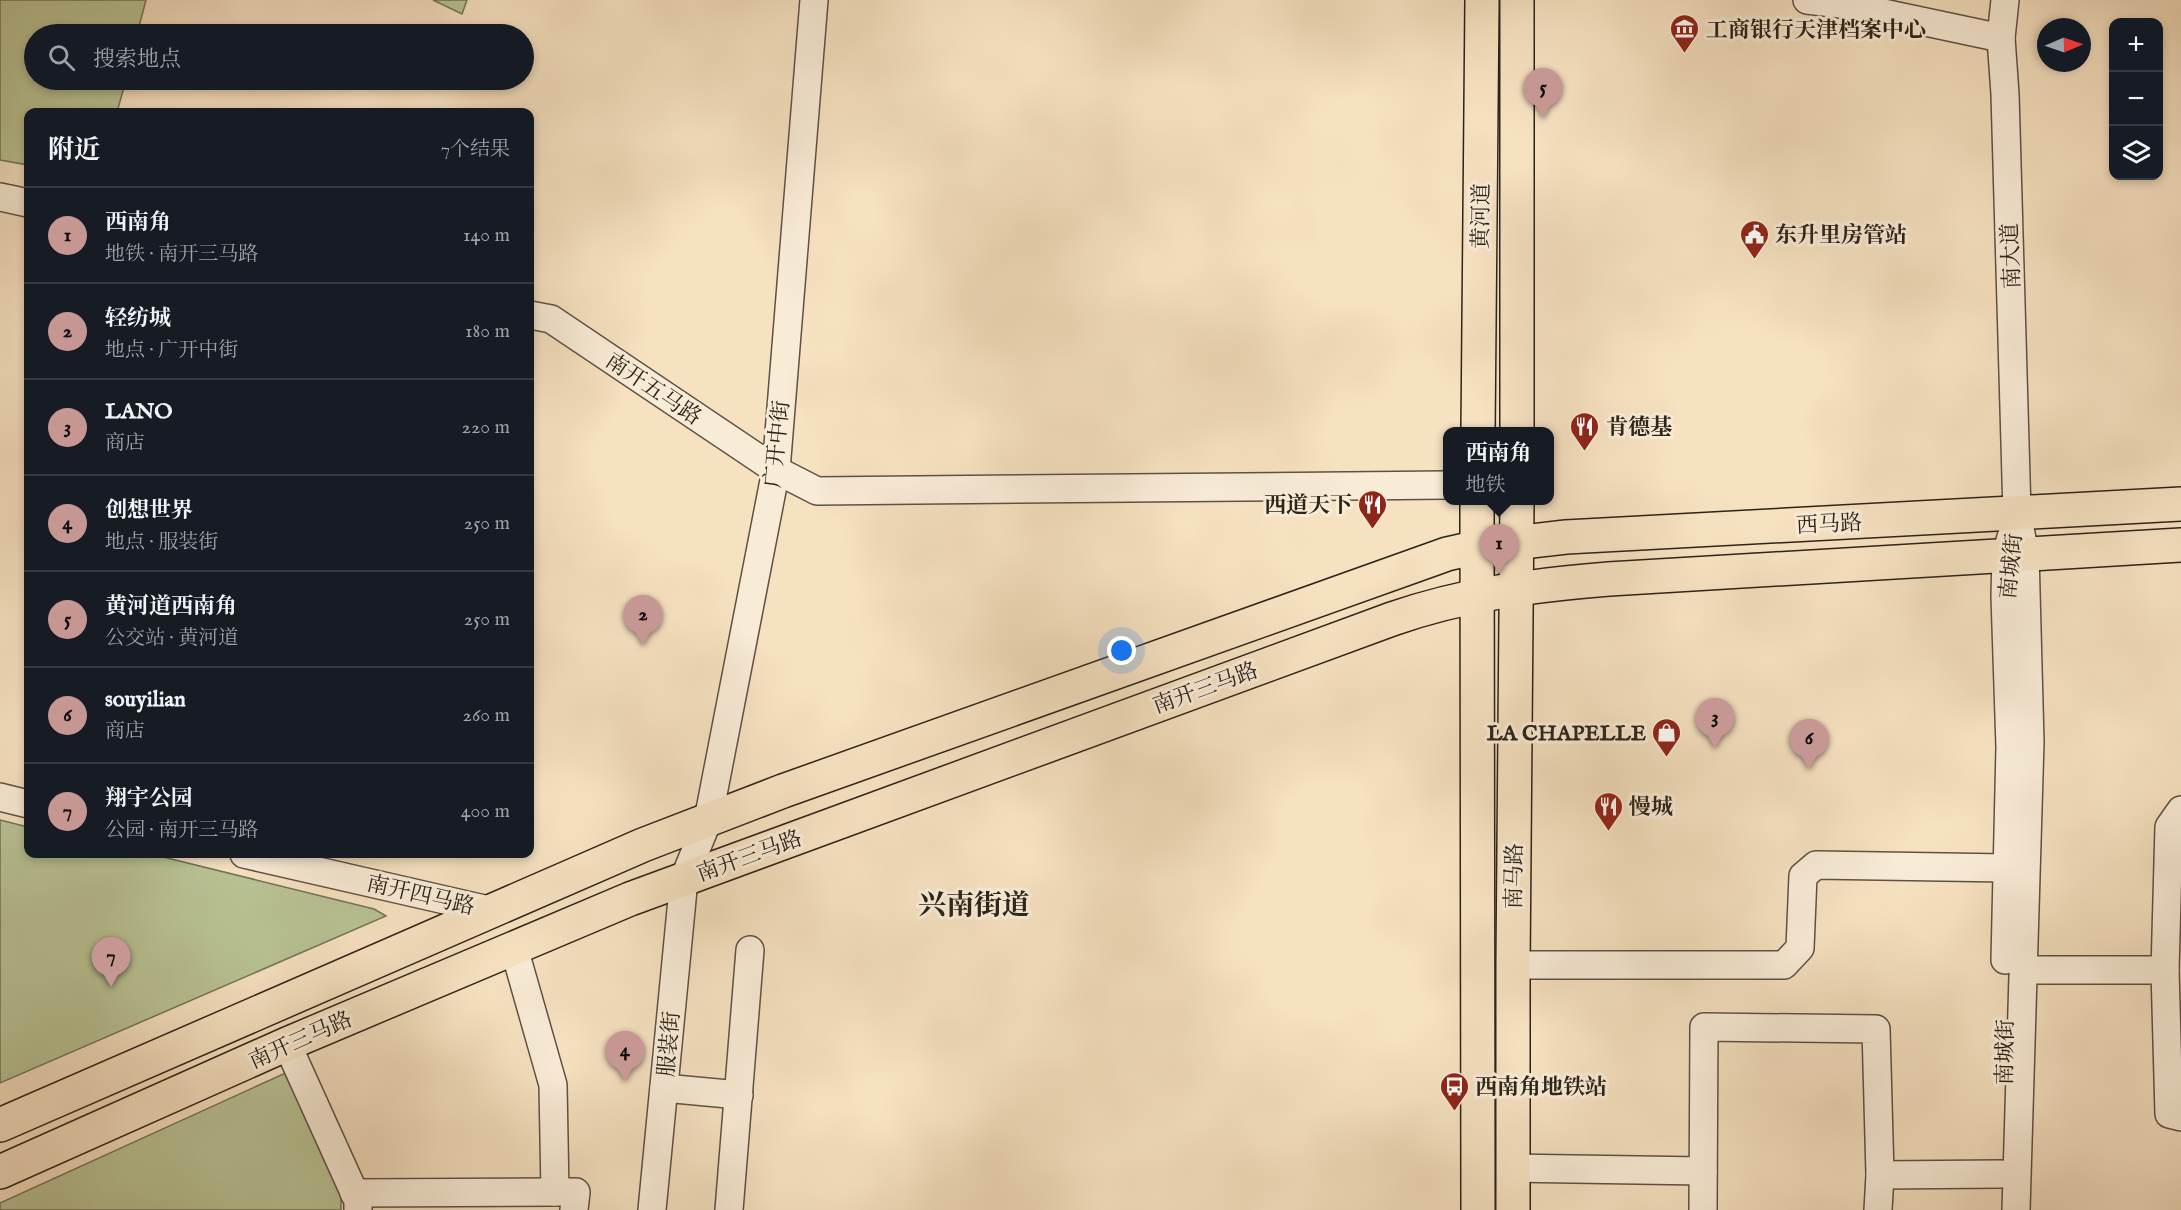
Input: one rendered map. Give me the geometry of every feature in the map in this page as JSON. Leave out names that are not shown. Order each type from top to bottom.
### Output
[{"type":"main road","name":"黄河道","points":[[1478,427],[1482,0]]},
{"type":"main road","name":"黄河道","points":[[1517,0],[1517,427]]},
{"type":"main road","name":"西马路","points":[[1478,547],[1566,537],[2181,504]]},
{"type":"main road","points":[[1477,505],[1478,594]]},
{"type":"main road","points":[[1516,542],[1517,505]]},
{"type":"main road","name":"南马路","points":[[1514,1210],[1512,965],[1516,542]]},
{"type":"main road","name":"西马路","points":[[1517,588],[1609,579],[2181,545]]},
{"type":"main road","name":"南开三马路","points":[[0,1125],[643,845],[783,791],[1402,569],[1447,554],[1478,547]]},
{"type":"main road","name":"南开三马路","points":[[0,1172],[287,1044],[630,899],[1392,619],[1454,599],[1517,588]]},
{"type":"main road","name":"南马路","points":[[1478,594],[1478,1210]]},
{"type":"street","name":"广开中街","points":[[684,879],[708,820],[776,470],[814,0]]},
{"type":"street","points":[[1807,0],[1841,4],[2001,38]]},
{"type":"street","name":"南大道","points":[[2005,0],[2001,38],[2006,94],[2017,513]]},
{"type":"street","points":[[0,197],[24,202]]},
{"type":"street","name":"南开五马路","points":[[534,316],[551,319],[776,470],[817,491],[1443,485]]},
{"type":"street","name":"南城街","points":[[2016,1210],[2030,742],[2016,555],[2017,513]]},
{"type":"street","name":"南城街","points":[[2000,1210],[2010,747],[2005,596],[2016,555]]},
{"type":"street","points":[[0,797],[24,803]]},
{"type":"street","points":[[2181,810],[2169,827],[2165,970],[2169,1114],[2181,1117]]},
{"type":"street","name":"南开四马路","points":[[261,858],[493,911]]},
{"type":"street","points":[[1512,965],[1784,965],[1800,948],[1803,876],[1816,865],[2007,868]]},
{"type":"street","name":"服装街","points":[[652,1210],[684,879]]},
{"type":"street","points":[[287,1044],[356,1202],[565,1201],[553,1085],[514,948]]},
{"type":"street","points":[[729,1210],[750,950]]},
{"type":"street","points":[[2024,970],[2165,970]]},
{"type":"street","points":[[1703,1210],[1704,1027],[1876,1029],[1880,1175],[1878,1210]]},
{"type":"street","points":[[664,1088],[739,1095]]},
{"type":"street","points":[[1513,1168],[1703,1171]]},
{"type":"street","points":[[1880,1175],[2001,1174]]},
{"type":"green space","points":[[0,0],[146,0],[140,24],[24,24],[24,90],[123,90],[118,108],[24,108],[24,164],[0,160]]},
{"type":"green space","points":[[433,0],[467,0],[462,14]]},
{"type":"green space","points":[[0,820],[24,826],[24,858],[167,858],[374,909],[386,916],[0,1083]]},
{"type":"green space","points":[[290,1071],[341,1194],[341,1210],[0,1210],[0,1203]]},
{"type":"place","name":"工商银行天津档案中心","points":[[1685,54]]},
{"type":"place","name":"黄河道西南角","points":[[1543,118]]},
{"type":"place","name":"东升里房管站","points":[[1754,260]]},
{"type":"place","name":"肯德基","points":[[1585,452]]},
{"type":"place","name":"西道天下","points":[[1373,530]]},
{"type":"place","name":"西南角","points":[[1499,574]]},
{"type":"place","name":"轻纺城","points":[[643,645]]},
{"type":"place","name":"LANO","points":[[1715,748]]},
{"type":"place","name":"LA CHAPELLE","points":[[1667,758]]},
{"type":"place","name":"souyilian","points":[[1809,769]]},
{"type":"place","name":"慢城","points":[[1608,832]]},
{"type":"place","name":"翔宇公园","points":[[111,987]]},
{"type":"place","name":"创想世界","points":[[625,1081]]},
{"type":"place","name":"西南角地铁站","points":[[1454,1112]]},
{"type":"district","name":"兴南街道","points":[[974,904]]}]
